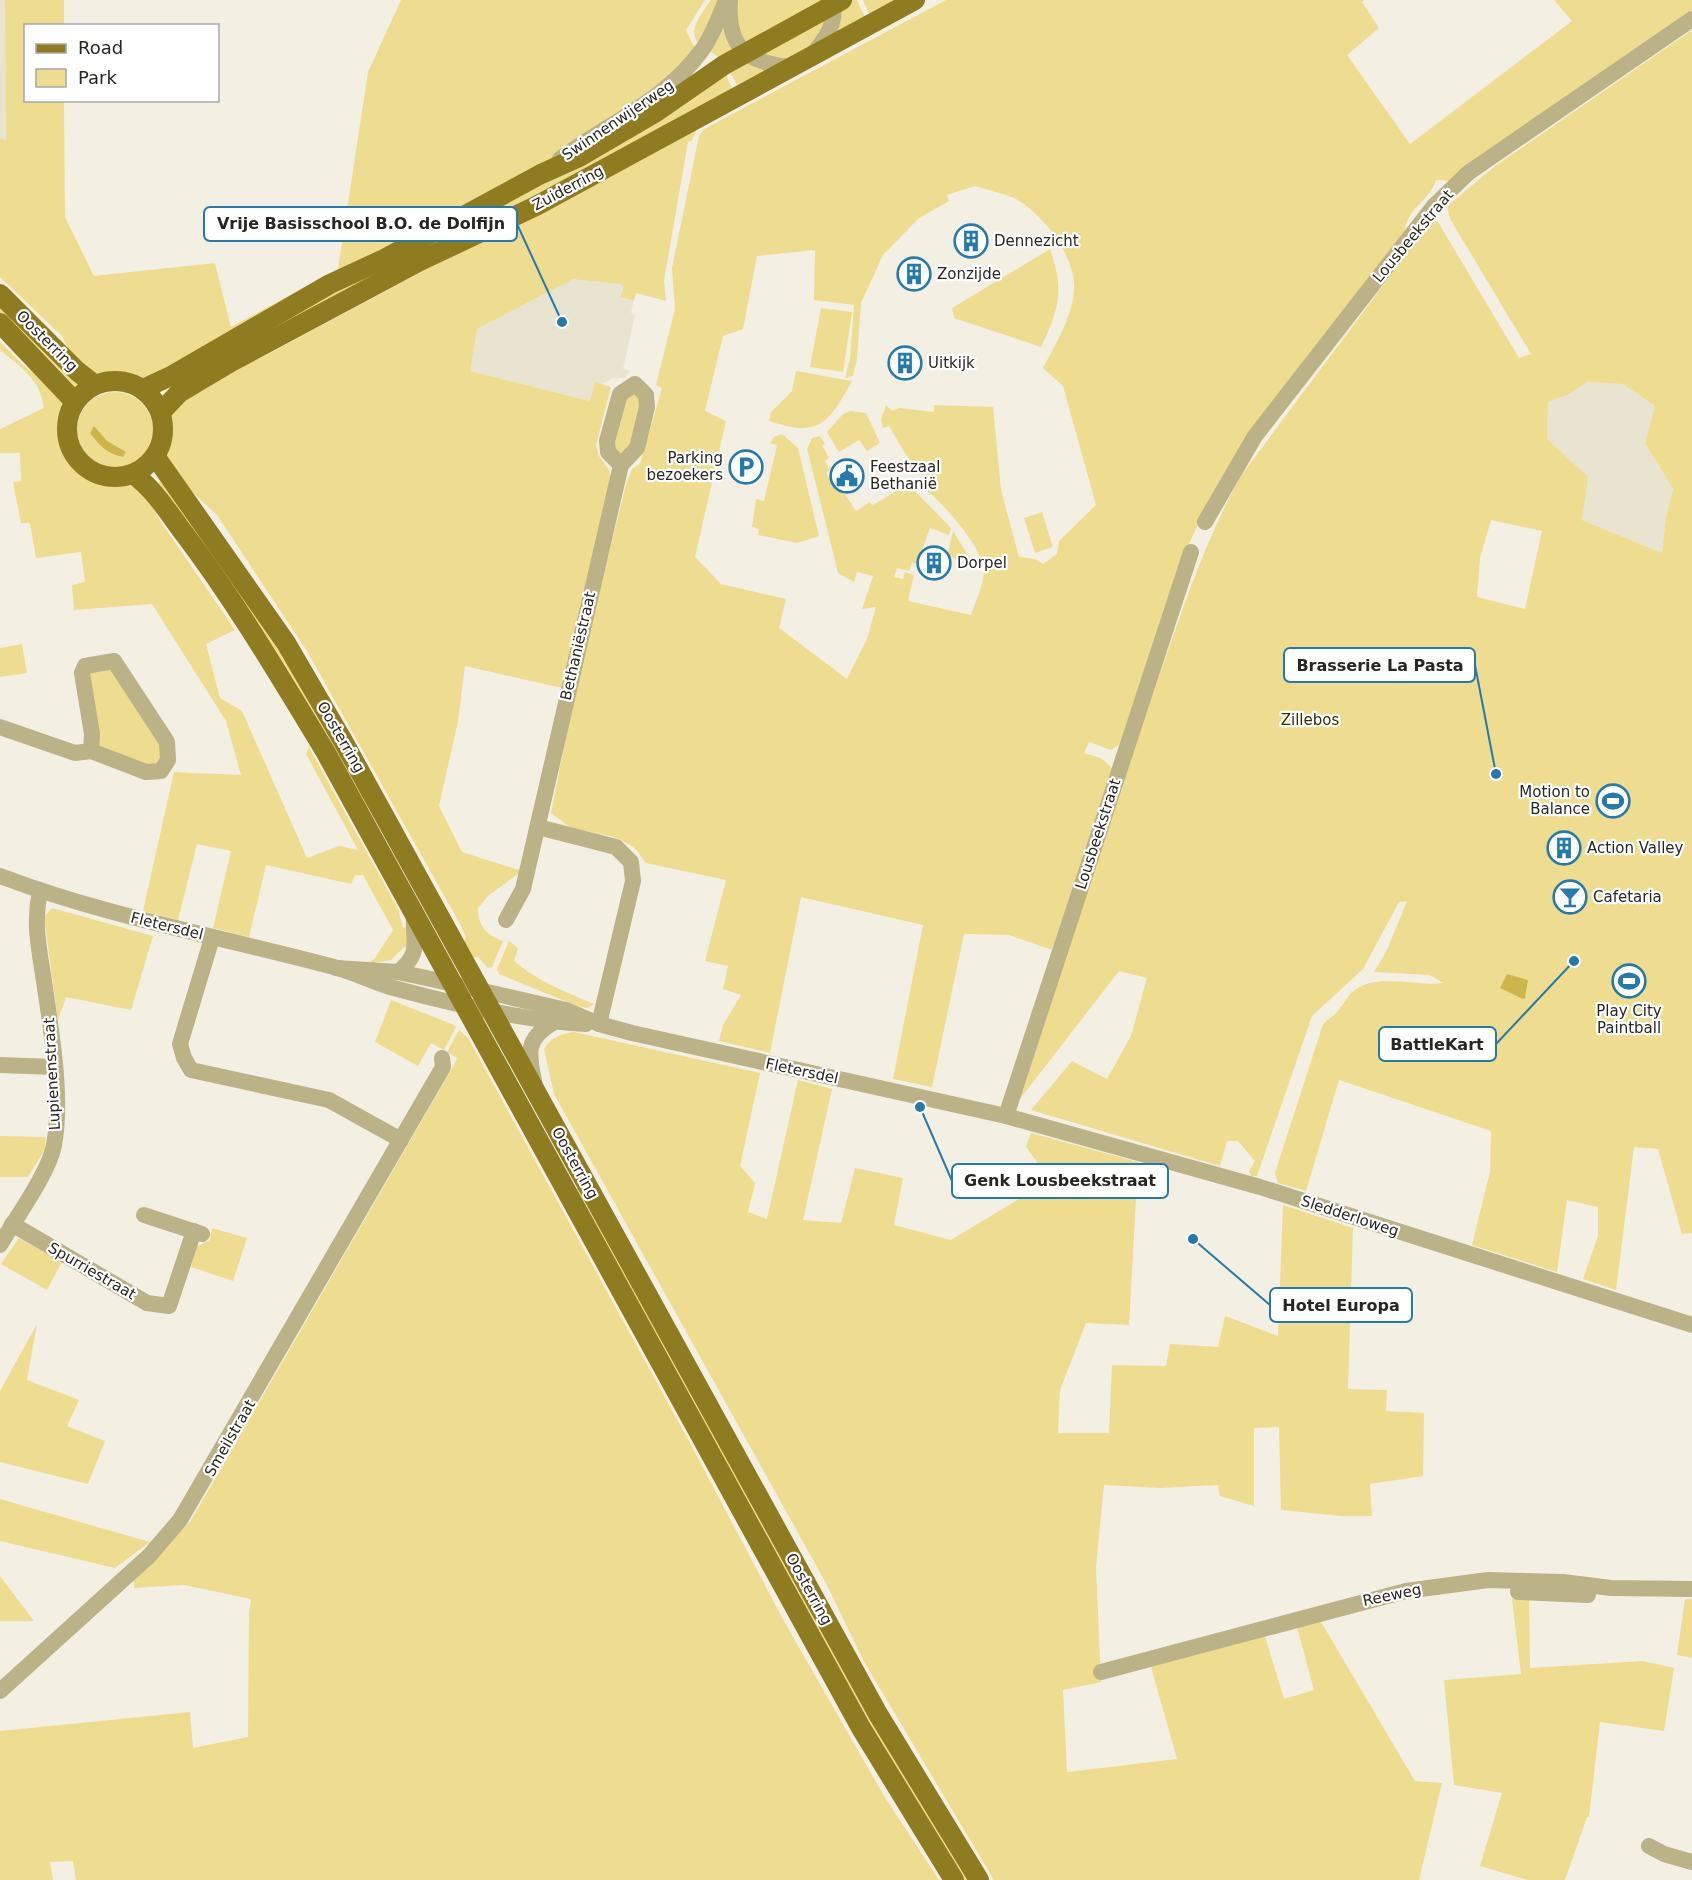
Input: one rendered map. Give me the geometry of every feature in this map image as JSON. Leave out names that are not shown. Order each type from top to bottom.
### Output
[{"type":"main road","name":"Zuiderring","points":[[160,412],[179,393],[231,363],[420,261],[536,206],[915,0]]},
{"type":"main road","name":"Zuiderring","points":[[143,389],[173,375],[272,315],[384,259],[541,174],[579,157],[656,112],[687,92],[703,78],[744,53],[836,1]]},
{"type":"main road","name":"Oosterring","points":[[0,294],[76,371],[95,385]]},
{"type":"main road","name":"Oosterring","points":[[0,323],[75,402]]},
{"type":"main road","points":[[124,381],[143,389],[154,399],[160,412],[164,430],[155,456],[133,474],[118,477],[103,476],[89,470],[70,446],[67,431],[69,416],[75,402],[95,385],[124,381]]},
{"type":"main road","name":"Oosterring","points":[[155,456],[286,643],[343,741],[878,1714],[979,1880]]},
{"type":"main road","name":"Oosterring","points":[[133,474],[149,487],[203,559],[266,654],[325,751],[865,1734],[954,1880]]},
{"type":"street","name":"Swinnenwijerweg","points":[[728,0],[729,22],[736,43],[744,53]]},
{"type":"street","name":"Swinnenwijerweg","points":[[541,174],[574,149],[657,97],[678,79],[704,48],[728,0]]},
{"type":"street","points":[[813,54],[828,35],[836,1]]},
{"type":"street","name":"Lousbeekstraat","points":[[1205,522],[1255,436],[1434,206],[1468,173],[1692,19]]},
{"type":"street","points":[[744,53],[764,64],[789,67]]},
{"type":"street","name":"Bethaniëstraat","points":[[506,920],[523,889],[621,465],[637,448],[648,407],[646,395],[636,378],[617,399],[607,441],[608,452],[621,465]]},
{"type":"street","name":"Lousbeekstraat","points":[[1006,1116],[1191,552]]},
{"type":"street","points":[[0,728],[75,753],[91,751],[104,758],[153,773],[160,771],[168,760],[167,742],[114,661],[90,663],[83,668],[92,734],[91,751]]},
{"type":"street","points":[[538,828],[616,848],[631,862],[633,881],[599,1024]]},
{"type":"street","name":"Fletersdel","points":[[0,876],[40,891],[212,938],[336,968],[389,986],[554,1022],[599,1024],[1006,1116]]},
{"type":"street","name":"Lupienenstraat","points":[[0,1245],[48,1164],[54,1146],[56,1108],[53,1039],[34,916],[40,891]]},
{"type":"street","points":[[398,972],[414,954],[417,945],[414,914]]},
{"type":"street","points":[[212,938],[180,1044],[191,1070],[329,1100],[401,1140]]},
{"type":"street","name":"Fletersdel","points":[[336,968],[398,972],[566,1010],[599,1024]]},
{"type":"street","points":[[537,1092],[529,1050],[531,1043],[544,1027],[554,1022]]},
{"type":"street","name":"Smeilstraat","points":[[0,1690],[149,1556],[180,1521],[443,1066],[442,1058]]},
{"type":"street","points":[[0,1065],[54,1067]]},
{"type":"street","name":"Sledderloweg","points":[[1006,1116],[1260,1187],[1692,1325]]},
{"type":"street","name":"Spurriestraat","points":[[12,1224],[147,1302],[170,1306],[198,1233],[144,1215]]},
{"type":"street","name":"Reeweg","points":[[1101,1672],[1364,1600],[1406,1591],[1471,1584],[1481,1591],[1598,1595],[1611,1588],[1692,1589]]},
{"type":"street","points":[[1649,1846],[1664,1854],[1692,1862]]},
{"type":"shaded area","points":[[0,0],[5,0],[6,142],[0,138]]},
{"type":"shaded area","points":[[646,240],[631,313],[635,315],[623,369],[630,371],[625,378],[613,378],[602,384],[595,382],[590,401],[469,371],[477,329]]},
{"type":"shaded area","points":[[1587,382],[1624,384],[1655,406],[1645,443],[1673,489],[1666,517],[1662,553],[1582,520],[1547,439],[1548,402],[1569,394]]},
{"type":"shaded area","points":[[94,426],[107,441],[126,452],[123,457],[108,451],[97,441],[90,433]]},
{"type":"shaded area","points":[[1507,974],[1528,980],[1525,998],[1500,988]]},
{"type":"green space","points":[[5,0],[64,0],[64,24],[24,24],[24,102],[64,102],[65,217],[94,276],[215,263],[231,327],[338,269],[368,72],[401,0],[705,0],[686,30],[698,50],[631,110],[531,171],[148,380],[118,374],[92,373],[69,350],[62,336],[0,277],[0,138],[6,141]]},
{"type":"green space","points":[[711,0],[720,0],[699,44],[695,38],[695,27]]},
{"type":"green space","points":[[737,0],[827,0],[747,48],[738,36]]},
{"type":"green space","points":[[851,0],[857,0],[866,19],[832,38],[837,15]]},
{"type":"green space","points":[[863,0],[904,0],[871,18]]},
{"type":"green space","points":[[946,0],[1364,0],[1362,2],[1379,28],[1347,55],[1410,144],[1572,21],[1554,0],[1692,0],[1692,12],[1450,181],[1436,180],[1428,195],[1413,211],[1406,225],[1404,236],[1202,516],[1177,570],[1120,744],[1111,750],[1089,742],[1084,753],[1101,758],[1112,768],[1052,950],[1009,935],[964,934],[932,1087],[893,1079],[923,925],[801,897],[770,1053],[719,1041],[723,1025],[741,995],[723,989],[728,966],[705,961],[726,880],[646,863],[634,847],[614,837],[571,828],[551,813],[578,676],[626,485],[632,469],[640,464],[662,388],[656,385],[675,309],[672,268],[699,136],[704,129]],"holes":[[[975,186],[1014,198],[1036,214],[1056,238],[1070,265],[1073,278],[1073,301],[1062,331],[1043,368],[1063,386],[1096,505],[1059,541],[1057,554],[1043,564],[1035,559],[1019,557],[1001,490],[993,407],[934,405],[934,412],[899,408],[892,411],[886,405],[881,419],[883,428],[889,426],[906,455],[930,483],[926,490],[963,529],[983,564],[984,574],[971,615],[908,601],[914,575],[905,572],[903,579],[894,577],[897,568],[909,571],[912,563],[917,564],[930,528],[949,535],[951,528],[908,484],[873,505],[870,502],[856,511],[836,481],[832,482],[826,473],[830,469],[825,461],[829,458],[822,445],[825,444],[820,436],[812,438],[807,449],[838,573],[854,582],[857,572],[873,576],[862,609],[876,607],[867,639],[847,679],[779,628],[786,599],[721,584],[695,557],[726,421],[705,411],[723,336],[743,329],[757,256],[815,250],[814,300],[854,305],[850,358],[845,378],[853,376],[857,359],[861,303],[883,255],[919,218],[949,201],[947,195]]]},
{"type":"green space","points":[[829,11],[821,33],[806,52],[788,60],[758,58]]},
{"type":"green space","points":[[722,25],[738,53],[723,61],[708,49]]},
{"type":"green space","name":"Zillebos","points":[[1692,30],[1692,1233],[1682,1234],[1658,1149],[1634,1147],[1616,1290],[1583,1279],[1598,1236],[1598,1207],[1567,1200],[1557,1272],[1472,1245],[1490,1172],[1491,1131],[1339,1080],[1306,1191],[1278,1183],[1275,1173],[1323,1024],[1351,993],[1361,986],[1383,981],[1443,983],[1430,975],[1374,972],[1387,950],[1407,901],[1399,902],[1363,969],[1312,1016],[1257,1176],[1251,1176],[1249,1171],[1255,1161],[1238,1141],[1227,1141],[1220,1166],[1031,1110],[1072,1061],[1107,1079],[1131,1036],[1147,978],[1119,971],[1020,1099],[1142,723],[1208,545],[1243,473],[1432,220],[1438,222],[1519,358],[1531,354],[1450,219],[1447,206],[1494,167]],"holes":[[[1587,382],[1623,384],[1655,406],[1645,443],[1673,489],[1666,517],[1662,553],[1582,520],[1588,477],[1547,439],[1548,402],[1569,394]],[[1491,520],[1542,531],[1525,609],[1477,597],[1480,558]]]},
{"type":"green space","points":[[745,57],[771,71],[739,88],[727,68]]},
{"type":"green space","points":[[724,70],[733,90],[237,355],[237,340]]},
{"type":"green space","points":[[739,101],[697,128],[692,141],[688,142],[664,281],[666,301],[636,293],[634,300],[620,297],[624,287],[621,284],[573,279],[477,329],[470,371],[590,401],[595,382],[611,387],[596,445],[599,456],[609,470],[611,480],[562,688],[465,666],[458,721],[439,806],[462,852],[522,871],[488,896],[478,908],[484,929],[503,941],[492,967],[488,968],[478,957],[469,957],[463,944],[466,937],[460,924],[307,651],[217,515],[186,486],[166,458],[173,407],[224,372],[261,358]]},
{"type":"green space","points":[[1050,249],[1057,276],[1058,298],[1052,321],[1041,347],[954,318],[952,308]]},
{"type":"green space","points":[[0,303],[80,386],[74,388],[0,314]]},
{"type":"green space","points":[[821,308],[852,312],[843,372],[810,367]]},
{"type":"green space","points":[[0,342],[22,364],[54,387],[61,396],[63,405],[59,430],[60,448],[74,469],[92,481],[131,486],[142,492],[149,500],[161,522],[235,630],[206,644],[220,698],[242,711],[307,858],[339,846],[358,850],[306,754],[309,747],[398,909],[403,928],[410,926],[411,950],[404,947],[391,960],[368,964],[375,958],[393,930],[363,875],[355,875],[351,884],[266,865],[249,937],[213,928],[231,851],[197,844],[178,920],[143,911],[174,772],[241,775],[226,721],[152,604],[74,610],[72,585],[85,582],[81,552],[36,558],[30,523],[21,523],[13,482],[21,481],[20,453],[0,453],[0,429],[44,408],[39,389],[23,369],[0,350]]},
{"type":"green space","points":[[796,371],[852,381],[836,408],[820,424],[800,428],[769,421],[771,412],[792,391]]},
{"type":"green space","points":[[115,392],[129,395],[142,403],[150,416],[153,430],[150,444],[142,457],[129,465],[115,468],[101,465],[88,457],[80,444],[77,430],[80,416],[88,403],[101,395]]},
{"type":"green space","points":[[630,392],[642,400],[631,445],[627,452],[619,454],[611,440],[622,400]]},
{"type":"green space","points":[[850,411],[866,413],[880,443],[867,451],[859,440],[839,452],[827,432],[843,414]]},
{"type":"green space","points":[[782,434],[798,448],[819,536],[797,543],[758,535],[759,529],[752,527],[756,499],[764,501],[777,445],[770,443],[774,437]]},
{"type":"green space","points":[[162,480],[252,603],[372,805],[364,810],[156,485]]},
{"type":"green space","points":[[1042,512],[1053,547],[1035,553],[1024,518]]},
{"type":"green space","points":[[953,531],[974,565],[947,556]]},
{"type":"green space","points":[[22,644],[27,673],[0,677],[0,648]]},
{"type":"green space","points":[[111,665],[165,746],[157,769],[99,751],[86,678],[91,669]]},
{"type":"green space","points":[[52,908],[153,936],[131,1010],[66,997],[58,1020],[44,917]]},
{"type":"green space","points":[[509,941],[518,948],[514,961],[523,968],[552,985],[594,1004],[588,1008],[577,1006],[499,974],[497,969]]},
{"type":"green space","points":[[391,1000],[454,1025],[456,1027],[444,1050],[431,1043],[418,1066],[375,1042]]},
{"type":"green space","points":[[459,1030],[468,1038],[690,1443],[785,1623],[884,1796],[939,1880],[76,1880],[73,1861],[50,1862],[53,1880],[0,1880],[0,1731],[190,1712],[193,1748],[248,1737],[251,1599],[184,1585],[134,1588],[134,1579],[190,1522],[455,1063],[457,1058],[447,1052]]},
{"type":"green space","points":[[574,1032],[760,1073],[740,1166],[755,1183],[748,1212],[767,1219],[798,1080],[832,1089],[803,1220],[841,1223],[855,1168],[903,1178],[894,1225],[951,1240],[1050,1180],[1026,1147],[1031,1133],[1138,1162],[1129,1325],[1086,1323],[1060,1390],[1058,1433],[1109,1433],[1112,1365],[1166,1366],[1170,1344],[1218,1347],[1225,1316],[1278,1336],[1283,1205],[1353,1228],[1348,1389],[1387,1390],[1386,1411],[1424,1413],[1423,1476],[1370,1484],[1372,1516],[1341,1516],[1281,1510],[1279,1427],[1254,1428],[1254,1506],[1220,1496],[1218,1485],[1160,1488],[1104,1485],[1096,1567],[1101,1682],[1063,1690],[1067,1772],[1177,1759],[1151,1667],[1265,1636],[1284,1699],[1314,1690],[1297,1627],[1321,1622],[1415,1781],[1442,1783],[1419,1880],[994,1880],[863,1660],[827,1585],[554,1094],[544,1049],[557,1037]]},
{"type":"green space","points":[[0,1136],[46,1137],[45,1149],[28,1177],[0,1177]]},
{"type":"green space","points":[[581,1186],[971,1880],[961,1880],[895,1775],[573,1191]]},
{"type":"green space","points":[[212,1228],[247,1238],[233,1281],[191,1267],[196,1247],[210,1240]]},
{"type":"green space","points":[[19,1238],[62,1262],[47,1290],[1,1264]]},
{"type":"green space","points":[[37,1324],[27,1380],[79,1400],[67,1426],[105,1441],[88,1484],[0,1462],[0,1391]]},
{"type":"green space","points":[[0,1499],[150,1542],[115,1568],[0,1541]]},
{"type":"green space","points":[[0,1576],[34,1621],[0,1621]]},
{"type":"green space","points":[[1529,1598],[1530,1668],[1643,1661],[1674,1668],[1664,1731],[1600,1722],[1589,1817],[1587,1817],[1565,1880],[1528,1880],[1480,1866],[1502,1793],[1454,1785],[1444,1680],[1521,1674],[1512,1599]]},
{"type":"green space","points":[[1685,1599],[1692,1599],[1692,1658],[1677,1655]]},
{"type":"place","name":"Dennezicht","points":[[971,241]]},
{"type":"place","name":"Zonzijde","points":[[914,274]]},
{"type":"place","name":"Vrije Basisschool B.O. de Dolfijn","points":[[562,322]]},
{"type":"place","name":"Uitkijk","points":[[905,363]]},
{"type":"place","name":"Parking bezoekers","points":[[746,467]]},
{"type":"place","name":"Feestzaal Bethanië","points":[[847,476]]},
{"type":"place","name":"Dorpel","points":[[934,563]]},
{"type":"place","name":"Brasserie La Pasta","points":[[1496,774]]},
{"type":"place","name":"Motion to Balance","points":[[1613,801]]},
{"type":"place","name":"Action Valley","points":[[1564,848]]},
{"type":"place","name":"Cafetaria","points":[[1570,897]]},
{"type":"place","name":"BattleKart","points":[[1574,961]]},
{"type":"place","name":"Play City Paintball","points":[[1629,981]]},
{"type":"place","name":"Genk Lousbeekstraat","points":[[920,1107]]},
{"type":"place","name":"Hotel Europa","points":[[1193,1239]]}]
